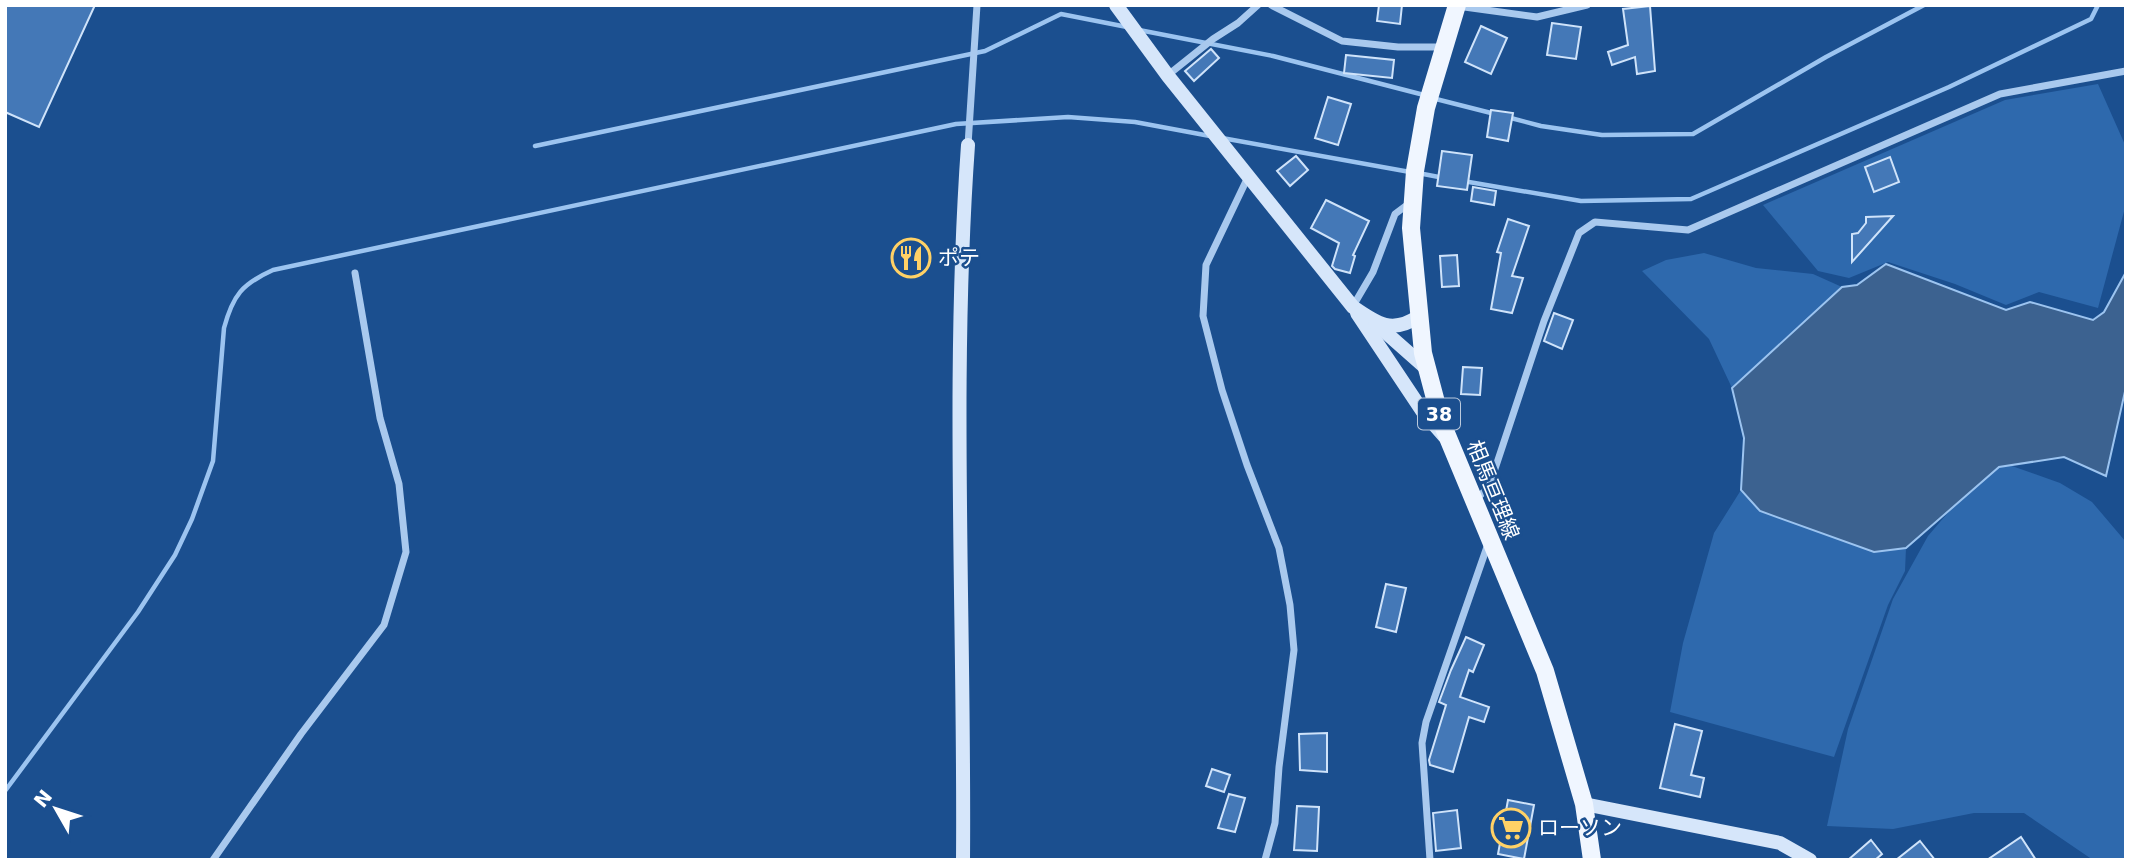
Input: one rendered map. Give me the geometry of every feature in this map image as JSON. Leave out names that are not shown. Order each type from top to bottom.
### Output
[{"type":"main road","name":"相馬亘理線","points":[[1456,6],[1426,108],[1415,171],[1411,228],[1427,369],[1441,421],[1545,671],[1584,804],[1592,860]]},
{"type":"street","points":[[962,860],[960,419],[964,201],[976,5]]},
{"type":"street","points":[[1115,5],[1168,76],[1353,307],[1423,411],[1450,443]]},
{"type":"street","points":[[1168,76],[1258,5]]},
{"type":"street","points":[[1271,5],[1342,41],[1398,47],[1444,47]]},
{"type":"street","points":[[1456,6],[1537,16],[1587,5]]},
{"type":"street","points":[[1474,501],[1489,487],[1544,321],[1579,233],[1594,222],[1688,230],[2000,94],[2126,71]]},
{"type":"street","points":[[1249,176],[1206,265],[1203,316],[1226,402],[1279,548],[1290,605],[1294,650],[1279,767],[1275,823],[1265,860]]},
{"type":"street","points":[[1353,307],[1373,272],[1395,214],[1413,200]]},
{"type":"street","points":[[213,860],[302,734],[384,625],[407,552],[399,484],[380,418],[355,273]]},
{"type":"street","points":[[1353,307],[1427,369]]},
{"type":"street","points":[[1374,323],[1392,326],[1407,324],[1419,316]]},
{"type":"street","points":[[1430,860],[1422,743],[1424,732],[1489,540]]},
{"type":"street","points":[[1584,804],[1780,843],[1810,860]]},
{"type":"shaded area","points":[[2098,84],[2126,147],[2126,204],[2098,308],[2039,292],[2006,305],[1955,284],[1888,262],[1849,278],[1818,271],[1763,205],[2005,100]]},
{"type":"shaded area","points":[[1704,253],[1756,268],[1813,274],[1842,287],[1732,388],[1709,339],[1642,271],[1666,260]]},
{"type":"shaded area","points":[[1886,264],[2006,310],[2030,302],[2093,320],[2104,312],[2126,272],[2126,387],[2106,476],[2064,457],[1999,467],[1906,548],[1874,552],[1760,511],[1741,490],[1744,438],[1732,388],[1842,287],[1857,285]]},
{"type":"shaded area","points":[[2012,466],[2060,483],[2092,502],[2126,542],[2126,860],[2093,860],[2024,813],[1974,813],[1893,829],[1827,826],[1848,729],[1893,599],[1928,536],[1987,467]]},
{"type":"shaded area","points":[[1741,490],[1760,511],[1874,552],[1906,548],[1905,571],[1888,605],[1834,757],[1670,712],[1683,643],[1714,533]]},
{"type":"building","points":[[5,5],[95,5],[39,127],[5,112]]},
{"type":"building","points":[[1379,5],[1402,5],[1400,24],[1377,21]]},
{"type":"building","points":[[1650,6],[1655,71],[1637,74],[1635,57],[1612,65],[1608,52],[1628,45],[1623,9]]},
{"type":"building","points":[[1552,23],[1581,27],[1576,59],[1547,55]]},
{"type":"building","points":[[1481,26],[1507,38],[1491,74],[1465,62]]},
{"type":"building","points":[[1211,49],[1219,58],[1194,81],[1185,71]]},
{"type":"building","points":[[1346,55],[1394,60],[1392,78],[1344,73]]},
{"type":"building","points":[[1328,97],[1351,104],[1338,145],[1315,138]]},
{"type":"building","points":[[1491,110],[1513,113],[1508,141],[1487,137]]},
{"type":"building","points":[[1442,151],[1472,155],[1467,190],[1437,186]]},
{"type":"building","points":[[1296,156],[1308,170],[1290,186],[1277,171]]},
{"type":"building","points":[[1890,157],[1899,182],[1874,192],[1865,167]]},
{"type":"building","points":[[1473,187],[1496,191],[1494,205],[1471,201]]},
{"type":"building","points":[[1326,200],[1369,221],[1353,255],[1355,256],[1350,273],[1332,266],[1339,243],[1311,228]]},
{"type":"building","points":[[1893,216],[1852,262],[1852,234],[1858,233],[1866,223],[1866,217]]},
{"type":"building","points":[[1508,219],[1529,226],[1512,276],[1523,278],[1512,313],[1491,309],[1501,253],[1497,252]]},
{"type":"building","points":[[1457,255],[1459,286],[1442,287],[1440,256]]},
{"type":"building","points":[[1554,313],[1573,320],[1562,349],[1544,341]]},
{"type":"building","points":[[1463,367],[1482,368],[1480,395],[1461,394]]},
{"type":"building","points":[[1386,584],[1406,588],[1396,632],[1376,627]]},
{"type":"building","points":[[1466,637],[1484,645],[1473,672],[1469,670],[1460,697],[1489,707],[1484,722],[1469,717],[1453,772],[1430,765],[1429,760],[1446,705],[1439,702]]},
{"type":"building","points":[[1675,724],[1702,731],[1691,775],[1704,778],[1700,797],[1660,788]]},
{"type":"building","points":[[1327,733],[1327,772],[1300,770],[1299,734]]},
{"type":"building","points":[[1212,769],[1230,775],[1224,792],[1206,786]]},
{"type":"building","points":[[1229,794],[1245,798],[1235,832],[1218,828]]},
{"type":"building","points":[[1508,800],[1534,805],[1524,859],[1498,854]]},
{"type":"building","points":[[1297,806],[1319,807],[1317,851],[1294,850]]},
{"type":"building","points":[[1457,810],[1461,848],[1436,851],[1433,813]]},
{"type":"building","points":[[2021,837],[2036,860],[1987,860]]},
{"type":"building","points":[[1871,840],[1882,854],[1875,860],[1848,860]]},
{"type":"building","points":[[1920,841],[1935,860],[1896,860]]},
{"type":"waterway","points":[[1507,117],[1541,126],[1602,135],[1693,134],[1826,57],[1924,5]]},
{"type":"waterway","points":[[1463,181],[1581,201],[1691,199],[1949,87],[2091,19],[2098,5]]},
{"type":"waterway","points":[[535,146],[985,51],[1061,14],[1127,27]]},
{"type":"waterway","points":[[1139,30],[1273,56],[1424,95]]},
{"type":"waterway","points":[[1432,98],[1495,114]]},
{"type":"waterway","points":[[5,791],[138,612],[175,555],[192,519],[213,461],[227,317],[240,292],[262,275],[273,270],[956,124],[1068,117],[1135,122],[1210,136]]},
{"type":"waterway","points":[[1222,138],[1410,172]]},
{"type":"waterway","points":[[1418,173],[1444,178]]},
{"type":"place","name":"ポテ","points":[[911,258]]},
{"type":"place","name":"ローソン","points":[[1511,828]]}]
